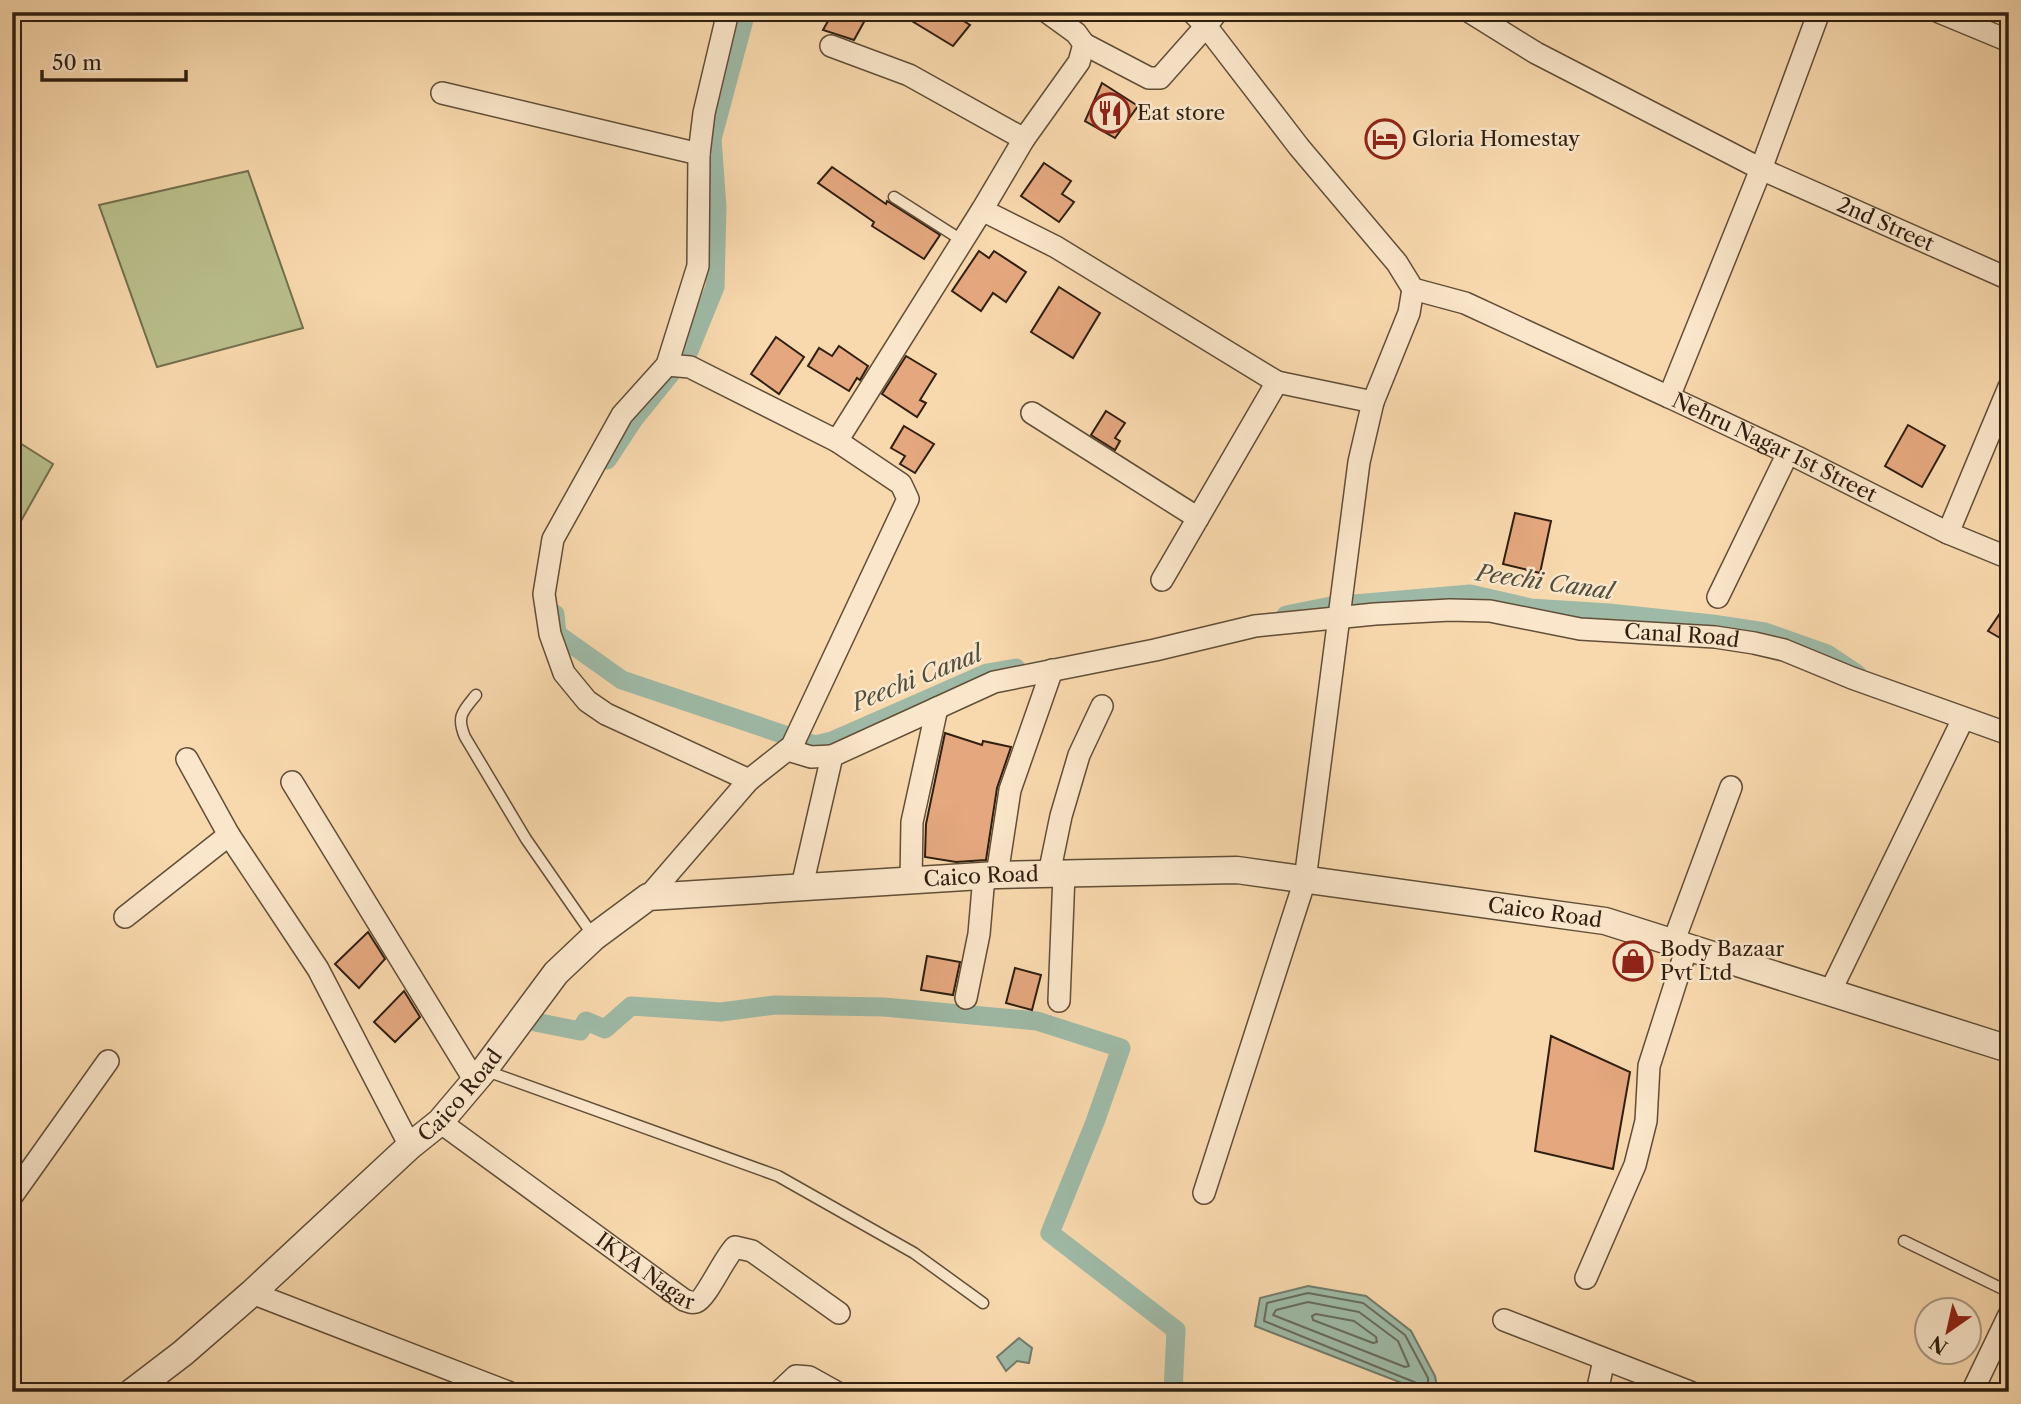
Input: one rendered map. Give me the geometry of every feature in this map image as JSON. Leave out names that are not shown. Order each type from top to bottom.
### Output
[{"type":"street","points":[[728,12],[704,113],[699,154],[698,266],[667,365],[622,415],[553,539],[544,594],[550,634],[564,673],[587,701],[606,714],[749,779]]},
{"type":"street","points":[[1047,12],[1076,33],[1084,44],[1149,78],[1160,78],[1205,17],[1299,147],[1397,263],[1413,289],[1409,313],[1373,402],[1359,462],[1305,880],[1204,1193]]},
{"type":"street","name":"2nd Street","points":[[1470,12],[1536,53],[1761,169],[2009,279]]},
{"type":"street","name":"Nehru Nagar 1st Street","points":[[1819,12],[1761,169],[1669,397],[1948,533],[2009,558]]},
{"type":"street","points":[[1939,12],[2009,41]]},
{"type":"street","points":[[837,441],[1024,139],[1079,62],[1084,44]]},
{"type":"street","points":[[831,46],[909,75],[1024,139]]},
{"type":"street","points":[[442,93],[699,154]]},
{"type":"street","points":[[982,210],[1056,247],[1277,382],[1373,402]]},
{"type":"street","points":[[1413,289],[1465,303],[1669,397]]},
{"type":"street","points":[[648,897],[749,779],[794,741],[908,499],[901,484],[837,441],[726,388],[690,367],[667,365]]},
{"type":"street","points":[[1162,580],[1277,382]]},
{"type":"street","points":[[1948,533],[2009,387]]},
{"type":"street","points":[[1032,413],[1198,518]]},
{"type":"street","points":[[1718,597],[1788,453]]},
{"type":"street","name":"Canal Road","points":[[832,756],[994,682],[1156,650],[1341,607],[1490,611],[1580,629],[1715,637],[1754,643],[1784,650],[1852,678],[2009,734]]},
{"type":"street","points":[[967,999],[1010,790],[1052,670]]},
{"type":"street","points":[[1059,1001],[1056,874],[1061,816],[1079,755],[1102,706]]},
{"type":"street","points":[[911,880],[912,822],[937,708]]},
{"type":"street","points":[[1830,992],[1963,719]]},
{"type":"street","points":[[794,741],[811,757],[832,756],[802,886]]},
{"type":"street","points":[[187,759],[229,835],[318,969],[410,1146]]},
{"type":"street","points":[[292,782],[480,1075]]},
{"type":"street","points":[[1586,1278],[1635,1165],[1646,1121],[1649,1066],[1680,945],[1731,787]]},
{"type":"street","points":[[125,917],[229,835]]},
{"type":"street","name":"Caico Road","points":[[132,1392],[183,1353],[252,1293],[410,1146],[440,1122],[480,1075],[556,973],[594,937],[648,897],[991,876],[1237,870],[1605,921],[2009,1049]]},
{"type":"street","points":[[12,1196],[108,1061]]},
{"type":"street","name":"IKYA Nagar","points":[[440,1122],[684,1300],[698,1302],[727,1255],[735,1247],[742,1247],[752,1251],[839,1313]]},
{"type":"street","points":[[252,1293],[508,1392]]},
{"type":"street","points":[[1972,1392],[2009,1315]]},
{"type":"street","points":[[1504,1320],[1690,1392]]},
{"type":"street","points":[[1597,1392],[1604,1360]]},
{"type":"street","points":[[779,1392],[796,1376],[809,1377],[836,1392]]},
{"type":"lane","points":[[894,197],[963,241]]},
{"type":"lane","points":[[476,695],[463,710],[459,724],[465,737],[526,839],[594,937]]},
{"type":"lane","points":[[480,1075],[778,1176],[914,1253],[983,1303]]},
{"type":"lane","points":[[1904,1241],[2009,1292]]},
{"type":"green space","points":[[248,171],[303,328],[157,367],[99,205]]},
{"type":"green space","points":[[12,438],[53,464],[12,537]]},
{"type":"water","points":[[1308,1286],[1366,1296],[1411,1331],[1435,1376],[1438,1392],[1425,1392],[1255,1326],[1260,1298]]},
{"type":"water","points":[[1019,1338],[1032,1348],[1029,1363],[1017,1361],[1006,1371],[997,1357]]},
{"type":"building","points":[[833,12],[852,12],[865,20],[854,40],[823,30]]},
{"type":"building","points":[[897,12],[949,12],[970,25],[953,46]]},
{"type":"building","name":"Eat store","points":[[1102,83],[1138,106],[1115,138],[1085,121]]},
{"type":"building","points":[[1044,163],[1071,181],[1062,194],[1074,202],[1059,222],[1021,196]]},
{"type":"building","points":[[832,167],[886,204],[887,201],[940,235],[924,259],[872,226],[874,222],[818,183]]},
{"type":"building","points":[[979,251],[989,258],[994,251],[1026,272],[1006,302],[993,293],[981,311],[952,291]]},
{"type":"building","points":[[1059,287],[1100,313],[1073,358],[1031,332]]},
{"type":"building","points":[[776,337],[804,357],[779,394],[751,374]]},
{"type":"building","points":[[839,346],[868,366],[860,380],[857,378],[849,391],[808,366],[819,348],[832,356]]},
{"type":"building","points":[[906,356],[936,374],[920,400],[926,403],[917,417],[882,394]]},
{"type":"building","points":[[1106,411],[1125,423],[1115,438],[1120,441],[1115,450],[1091,435]]},
{"type":"building","points":[[1908,425],[1945,446],[1922,487],[1885,466]]},
{"type":"building","points":[[904,426],[934,444],[915,473],[900,464],[905,456],[891,448]]},
{"type":"building","points":[[1515,513],[1551,521],[1540,573],[1503,564]]},
{"type":"building","points":[[2009,600],[2009,643],[1988,631]]},
{"type":"building","points":[[945,733],[982,745],[983,741],[1011,747],[997,788],[986,860],[956,862],[925,857],[926,824]]},
{"type":"building","points":[[368,932],[385,959],[359,988],[335,964]]},
{"type":"building","points":[[927,956],[960,962],[953,995],[921,990]]},
{"type":"building","points":[[1015,968],[1041,975],[1032,1010],[1006,1003]]},
{"type":"building","points":[[404,991],[420,1017],[395,1042],[374,1022]]},
{"type":"building","points":[[1551,1036],[1630,1072],[1613,1169],[1535,1151]]},
{"type":"waterway","name":"Peechi Canal","points":[[607,460],[634,419],[689,351],[715,287],[717,207],[712,139],[746,12]]},
{"type":"waterway","name":"Peechi Canal","points":[[1286,615],[1331,606],[1470,594],[1531,608],[1609,613],[1765,632],[1827,654],[1857,674]]},
{"type":"waterway","name":"Peechi Canal","points":[[555,614],[557,634],[622,680],[815,745],[832,741],[987,673],[1016,668]]},
{"type":"waterway","points":[[535,1022],[580,1031],[586,1021],[605,1029],[631,1006],[721,1012],[775,1005],[884,1007],[1037,1021],[1121,1048],[1095,1122],[1050,1233],[1176,1330],[1173,1392]]},
{"type":"place","name":"Eat store","points":[[1110,113]]},
{"type":"place","name":"Gloria Homestay","points":[[1385,139]]},
{"type":"place","name":"Body Bazaar Pvt Ltd","points":[[1633,961]]}]
